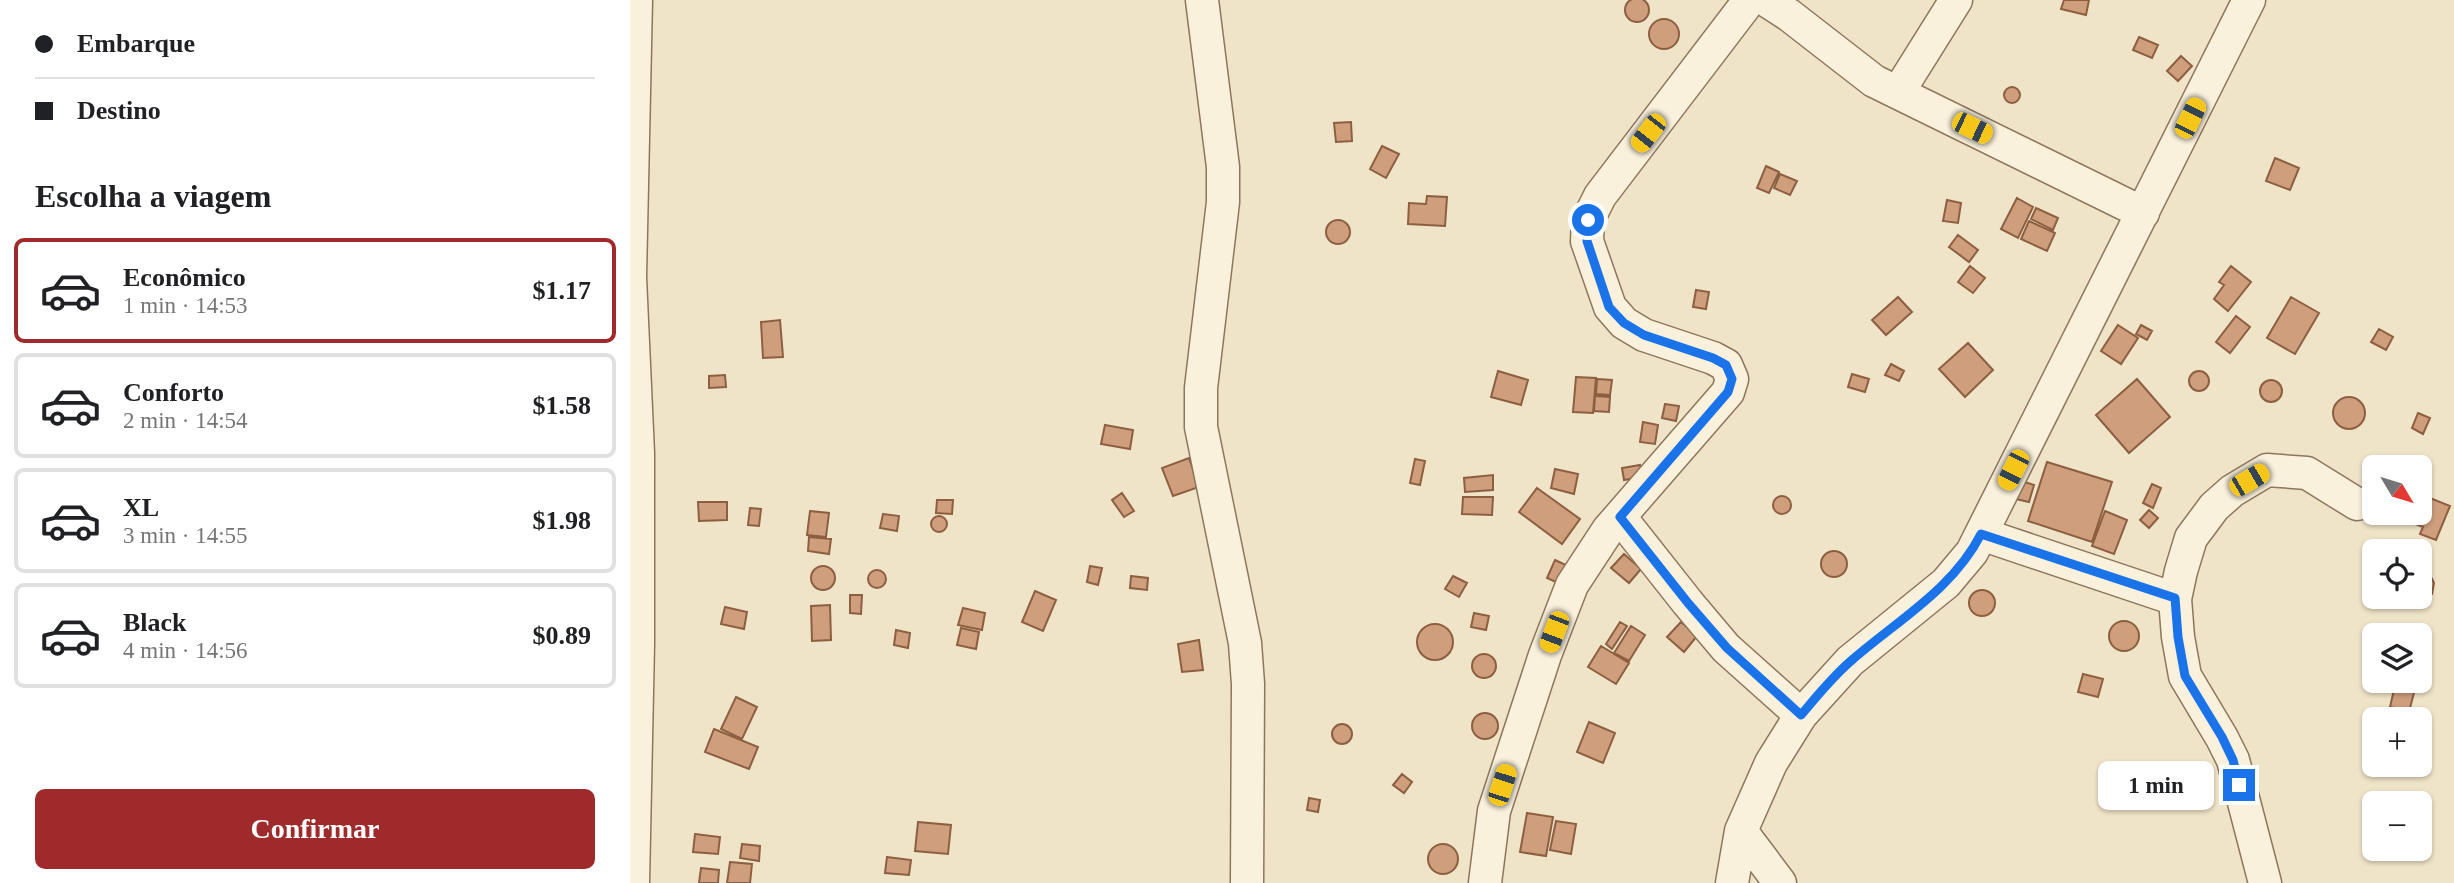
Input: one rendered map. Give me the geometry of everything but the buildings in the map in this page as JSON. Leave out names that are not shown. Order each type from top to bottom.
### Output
[{"type":"street","points":[[633,883],[638,645],[638,453],[631,277],[636,0]]},
{"type":"street","points":[[1202,0],[1223,167],[1223,202],[1201,388],[1201,427],[1245,643],[1248,684],[1247,883]]},
{"type":"street","points":[[1485,883],[1494,811],[1545,655],[1572,585],[1608,530],[1728,392],[1732,379],[1726,365],[1713,358],[1644,335],[1624,323],[1609,307],[1587,241],[1588,220],[1600,196],[1745,6],[1746,0]]},
{"type":"street","points":[[1766,0],[1874,81],[2143,213]]},
{"type":"street","points":[[1899,91],[1956,0]]},
{"type":"street","points":[[1732,883],[1741,831],[1771,763],[1801,715],[1850,662],[1946,583],[1972,552],[2249,0]]},
{"type":"street","points":[[2265,883],[2233,760],[2185,676],[2175,598],[2180,571],[2191,538],[2214,507],[2232,491],[2267,470],[2307,473],[2357,504]]},
{"type":"street","points":[[1620,517],[1727,648],[1801,715]]},
{"type":"street","points":[[1981,534],[2175,598]]},
{"type":"street","points":[[1741,831],[1780,883]]},
{"type":"route","points":[[1588,220],[1587,241],[1609,307],[1624,323],[1644,335],[1713,358],[1726,365],[1732,379],[1728,392],[1620,517],[1727,648],[1801,715],[1850,662],[1946,583],[1972,552],[1981,534],[2175,598],[2185,676],[2222,737],[2233,760],[2239,785]]}]
